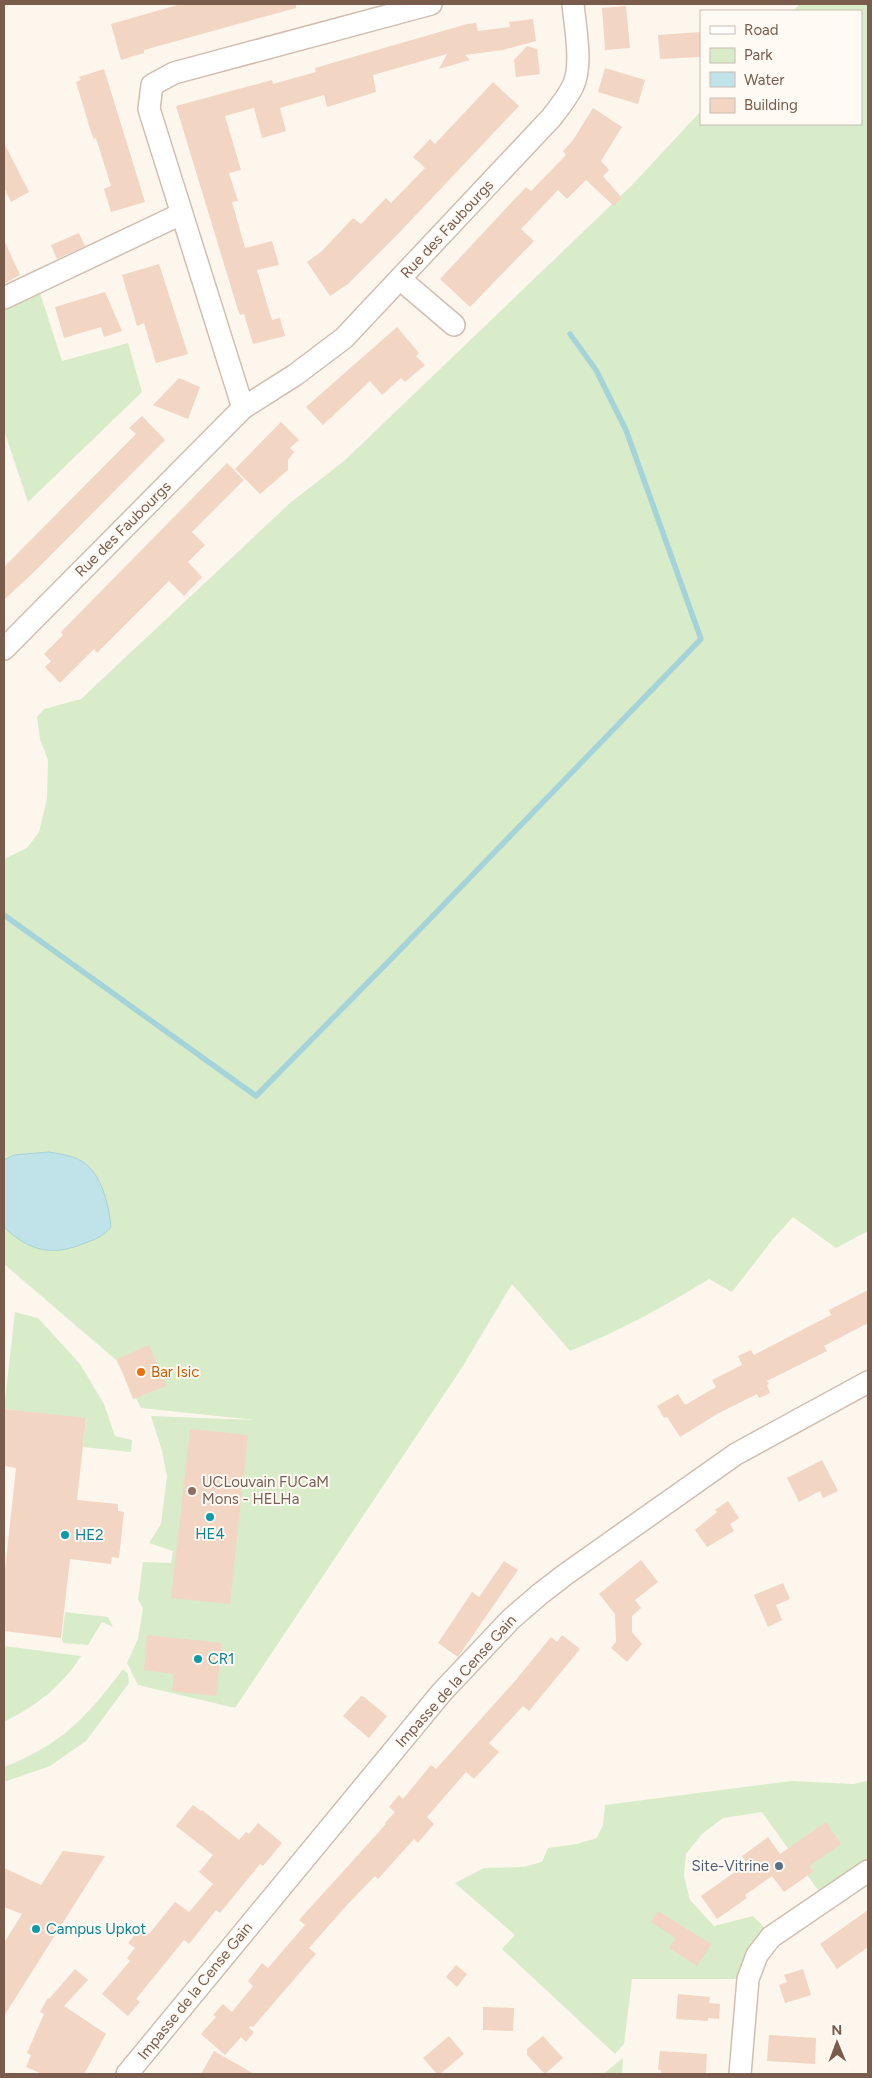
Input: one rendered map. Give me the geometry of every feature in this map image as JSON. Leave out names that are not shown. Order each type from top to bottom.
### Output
[{"type":"street","points":[[243,408],[148,109],[152,86],[174,73],[431,4]]},
{"type":"street","name":"Rue des Faubourgs","points":[[4,649],[243,408],[295,375],[344,338],[551,118],[566,99],[574,84],[578,64],[573,4]]},
{"type":"street","points":[[4,298],[182,214]]},
{"type":"street","points":[[400,279],[454,325]]},
{"type":"street","name":"Impasse de la Cense Gain","points":[[126,2074],[418,1720],[511,1619],[566,1574],[736,1454],[868,1382]]},
{"type":"street","points":[[740,2074],[748,1979],[757,1955],[771,1937],[868,1871]]},
{"type":"green space","points":[[800,4],[868,4],[868,1231],[836,1248],[793,1217],[773,1239],[732,1292],[709,1279],[641,1318],[570,1351],[512,1284],[463,1366],[235,1708],[138,1685],[127,1663],[138,1639],[143,1608],[138,1600],[143,1562],[171,1563],[173,1551],[149,1543],[161,1524],[167,1476],[162,1451],[151,1416],[255,1420],[141,1408],[116,1360],[4,1264],[4,859],[27,848],[39,832],[47,799],[48,760],[40,739],[37,717],[44,709],[81,699],[290,503],[344,461],[632,185],[700,112],[700,125],[862,125],[862,10],[794,10]]},
{"type":"green space","points":[[39,290],[62,361],[128,343],[142,392],[28,502],[4,430],[4,307]]},
{"type":"green space","points":[[15,1312],[38,1318],[80,1364],[104,1404],[115,1436],[132,1440],[131,1452],[83,1447],[86,1419],[4,1409]]},
{"type":"green space","points":[[65,1612],[108,1617],[113,1627],[102,1622],[88,1645],[63,1643]]},
{"type":"green space","points":[[4,1646],[81,1656],[66,1677],[47,1695],[26,1710],[4,1722]]},
{"type":"green space","points":[[123,1669],[128,1674],[129,1683],[86,1741],[50,1766],[4,1782],[4,1767],[42,1749],[71,1728],[97,1702]]},
{"type":"green space","points":[[792,1781],[853,1784],[868,1781],[868,1871],[825,1900],[762,1812],[723,1818],[702,1834],[686,1854],[684,1876],[690,1900],[714,1926],[753,1916],[773,1936],[748,1979],[632,1979],[624,2044],[615,2054],[502,1949],[515,1935],[455,1883],[484,1868],[523,1867],[542,1862],[548,1848],[577,1844],[597,1838],[603,1825],[605,1805]]},
{"type":"green space","points":[[623,2058],[622,2074],[603,2074]]},
{"type":"water","points":[[49,1152],[79,1159],[93,1171],[101,1185],[109,1211],[111,1227],[103,1235],[73,1247],[51,1250],[41,1249],[23,1242],[4,1227],[4,1160],[14,1155]]},
{"type":"building","points":[[181,4],[296,4],[296,8],[144,50],[144,53],[121,60],[111,24]]},
{"type":"building","points":[[626,6],[630,48],[605,50],[602,8]]},
{"type":"building","points":[[533,19],[536,41],[503,50],[465,55],[470,60],[439,69],[447,54],[373,75],[376,92],[327,107],[324,95],[280,108],[286,131],[262,138],[254,108],[225,116],[241,170],[229,173],[238,201],[232,202],[245,248],[272,241],[279,265],[257,270],[272,320],[280,318],[285,336],[253,344],[244,314],[240,315],[237,307],[176,106],[272,80],[273,84],[316,72],[315,68],[467,24],[476,23],[478,31],[510,27],[509,22]]},
{"type":"building","points":[[700,32],[700,57],[660,59],[658,35]]},
{"type":"building","points":[[527,46],[537,49],[540,74],[516,77],[514,60]]},
{"type":"building","points":[[605,68],[645,80],[638,104],[598,92]]},
{"type":"building","points":[[104,69],[145,202],[111,212],[104,189],[111,186],[96,138],[94,139],[91,132],[76,82],[81,80],[79,77]]},
{"type":"building","points":[[493,82],[519,106],[398,234],[348,284],[330,296],[307,262],[321,252],[353,218],[361,224],[386,198],[391,203],[425,168],[413,157],[430,139],[435,144]]},
{"type":"building","points":[[593,108],[622,127],[601,161],[609,170],[603,176],[622,198],[614,206],[586,180],[567,199],[558,190],[521,229],[534,241],[470,307],[440,279],[526,187],[531,191],[566,155],[563,151],[573,140]]},
{"type":"building","points":[[4,143],[29,192],[11,202],[4,188]]},
{"type":"building","points":[[79,233],[85,246],[57,259],[51,245]]},
{"type":"building","points":[[4,240],[20,275],[4,284]]},
{"type":"building","points":[[159,264],[188,354],[156,363],[144,323],[137,326],[122,275]]},
{"type":"building","points":[[105,292],[122,331],[104,337],[101,327],[64,338],[55,307]]},
{"type":"building","points":[[397,327],[419,353],[416,356],[425,365],[405,382],[401,378],[382,395],[370,381],[323,425],[306,407]]},
{"type":"building","points":[[179,378],[200,387],[188,419],[153,405]]},
{"type":"building","points":[[142,416],[165,440],[4,600],[4,567],[136,434],[129,428]]},
{"type":"building","points":[[281,422],[299,440],[290,448],[294,452],[288,460],[288,470],[260,494],[235,469]]},
{"type":"building","points":[[227,463],[244,480],[192,532],[205,545],[188,562],[202,577],[184,596],[169,581],[97,653],[94,649],[60,683],[45,667],[51,661],[44,654],[63,635],[61,632]]},
{"type":"building","points":[[868,1290],[868,1323],[824,1346],[827,1351],[767,1381],[770,1393],[759,1398],[757,1394],[717,1414],[680,1437],[667,1417],[664,1418],[657,1406],[678,1394],[685,1405],[716,1387],[712,1380],[742,1365],[738,1356],[751,1350],[754,1355],[831,1315],[829,1310]]},
{"type":"building","name":"Bar Isic","points":[[149,1345],[166,1386],[133,1399],[117,1359]]},
{"type":"building","points":[[4,1409],[86,1418],[77,1500],[118,1504],[118,1511],[124,1512],[119,1558],[112,1557],[111,1564],[70,1559],[61,1638],[4,1631],[4,1579],[16,1468],[4,1466]]},
{"type":"building","name":"HE4","points":[[190,1429],[248,1435],[230,1604],[171,1598]]},
{"type":"building","points":[[822,1460],[838,1491],[823,1498],[820,1491],[799,1502],[787,1478]]},
{"type":"building","points":[[728,1501],[739,1518],[730,1524],[734,1531],[707,1547],[695,1530],[717,1512],[715,1510]]},
{"type":"building","points":[[641,1560],[658,1582],[635,1600],[641,1608],[632,1616],[632,1632],[642,1644],[627,1662],[611,1648],[616,1642],[615,1614],[599,1594]]},
{"type":"building","points":[[504,1561],[518,1570],[458,1657],[438,1643],[472,1592],[479,1597]]},
{"type":"building","points":[[783,1583],[790,1599],[776,1605],[782,1620],[768,1627],[754,1595]]},
{"type":"building","name":"CR1","points":[[147,1635],[222,1643],[216,1696],[172,1691],[174,1674],[144,1670]]},
{"type":"building","points":[[562,1635],[580,1649],[529,1711],[523,1706],[489,1743],[499,1752],[474,1779],[466,1772],[427,1817],[434,1824],[418,1843],[414,1839],[378,1879],[375,1876],[347,1905],[309,1948],[316,1954],[253,2027],[249,2028],[254,2032],[246,2042],[241,2037],[225,2055],[201,2034],[216,2017],[213,2015],[223,2004],[232,2012],[253,1986],[248,1981],[262,1963],[268,1968],[305,1925],[299,1920],[386,1824],[395,1812],[389,1807],[399,1795],[403,1799],[431,1765],[436,1769],[515,1681],[551,1637],[557,1642]]},
{"type":"building","points":[[361,1696],[387,1716],[369,1738],[343,1716]]},
{"type":"building","points":[[193,1805],[239,1840],[246,1832],[249,1834],[258,1823],[282,1843],[263,1866],[260,1864],[220,1913],[216,1910],[189,1944],[184,1940],[136,1999],[140,2002],[128,2016],[102,1994],[130,1961],[127,1958],[135,1948],[128,1943],[142,1926],[149,1934],[175,1902],[189,1912],[213,1884],[199,1872],[213,1855],[176,1826]]},
{"type":"building","points":[[826,1822],[841,1844],[809,1866],[814,1871],[784,1892],[772,1876],[745,1895],[747,1898],[717,1919],[701,1896],[745,1865],[746,1862],[742,1856],[768,1837],[780,1854]]},
{"type":"building","name":"Campus Upkot","points":[[63,1851],[105,1856],[4,2016],[4,1943],[22,1914],[4,1907],[4,1868],[41,1885]]},
{"type":"building","points":[[868,1910],[868,1947],[837,1969],[820,1944]]},
{"type":"building","points":[[658,1911],[711,1944],[697,1966],[669,1948],[676,1938],[651,1922]]},
{"type":"building","points":[[456,1965],[467,1974],[457,1987],[446,1977]]},
{"type":"building","points":[[75,1969],[88,1980],[64,2006],[106,2034],[84,2074],[42,2074],[26,2067],[31,2055],[27,2053],[44,2014],[40,2012],[48,1998]]},
{"type":"building","points":[[803,1969],[811,1995],[785,2003],[779,1985],[787,1982],[784,1975]]},
{"type":"building","points":[[678,1994],[710,1997],[709,2003],[720,2004],[719,2019],[708,2018],[708,2021],[676,2019]]},
{"type":"building","points":[[483,2007],[514,2008],[513,2031],[483,2030]]},
{"type":"building","points":[[769,2035],[816,2038],[815,2064],[767,2061]]},
{"type":"building","points":[[449,2036],[464,2054],[440,2074],[437,2074],[423,2058]]},
{"type":"building","points":[[543,2036],[563,2058],[545,2074],[527,2055],[527,2049]]},
{"type":"building","points":[[214,2051],[254,2074],[201,2074]]},
{"type":"building","points":[[660,2051],[707,2054],[706,2074],[661,2074],[661,2070],[658,2070]]},
{"type":"waterway","points":[[4,915],[256,1096],[392,958],[701,639],[626,430],[596,370],[570,334]]},
{"type":"place","name":"Bar Isic","points":[[141,1372]]},
{"type":"place","name":"UCLouvain FUCaM Mons - HELHa","points":[[192,1491]]},
{"type":"place","name":"HE4","points":[[210,1517]]},
{"type":"place","name":"HE2","points":[[65,1535]]},
{"type":"place","name":"CR1","points":[[198,1659]]},
{"type":"place","name":"Site-Vitrine","points":[[779,1866]]},
{"type":"place","name":"Campus Upkot","points":[[36,1929]]}]
